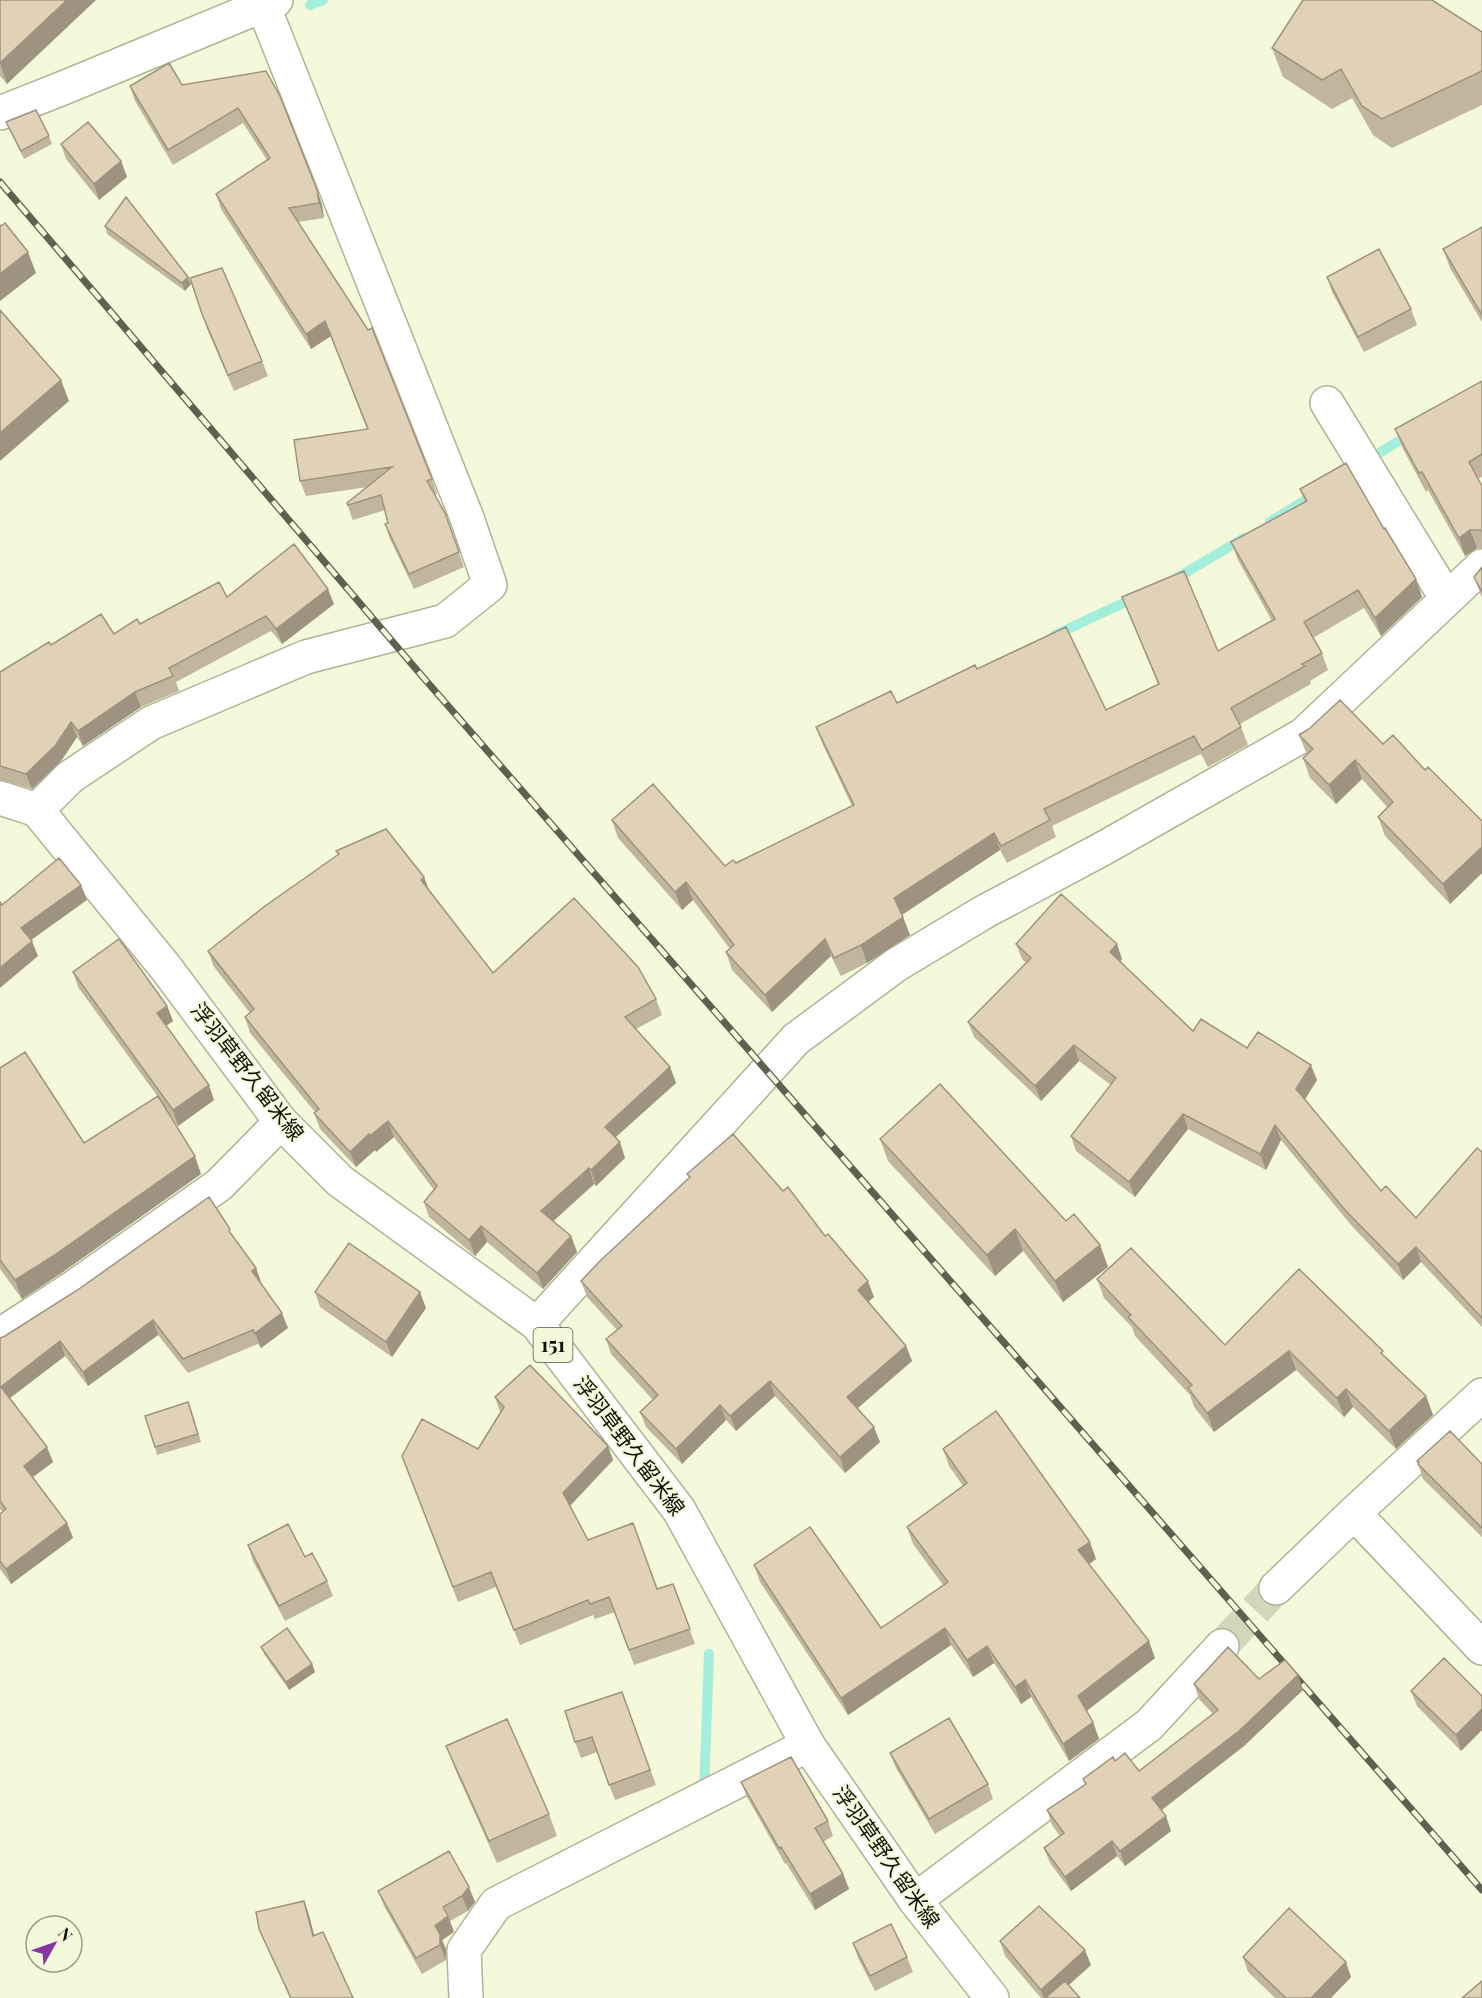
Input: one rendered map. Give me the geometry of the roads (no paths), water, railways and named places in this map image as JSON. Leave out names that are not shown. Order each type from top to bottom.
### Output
[{"type":"street","points":[[0,112],[270,2],[467,518],[490,585],[445,621],[306,657],[151,723],[70,777],[37,810],[0,798]]},
{"type":"street","points":[[1327,403],[1447,599]]},
{"type":"street","points":[[537,1324],[795,1039],[896,965],[984,912],[1104,848],[1303,735],[1482,566]]},
{"type":"street","name":"浮羽草野久留米線","points":[[37,810],[166,968],[281,1122],[340,1181],[537,1324],[679,1510],[808,1745],[915,1900],[992,1998]]},
{"type":"street","points":[[0,1335],[70,1290],[219,1185],[281,1122]]},
{"type":"street","points":[[1276,1588],[1482,1395]]},
{"type":"street","points":[[1354,1513],[1482,1648]]},
{"type":"street","points":[[915,1900],[1149,1725],[1222,1646]]},
{"type":"street","points":[[466,1998],[464,1950],[496,1904],[808,1745]]},
{"type":"waterway","points":[[310,5],[323,0]]},
{"type":"waterway","points":[[1366,461],[1412,433]]},
{"type":"waterway","points":[[1270,522],[1315,494]]},
{"type":"waterway","points":[[1175,579],[1244,538]]},
{"type":"waterway","points":[[1055,635],[1136,597]]},
{"type":"waterway","points":[[704,1792],[709,1654]]},
{"type":"tunnel","points":[[1222,1646],[1276,1588]]},
{"type":"railway","points":[[0,182],[422,676],[1482,1890]]}]
